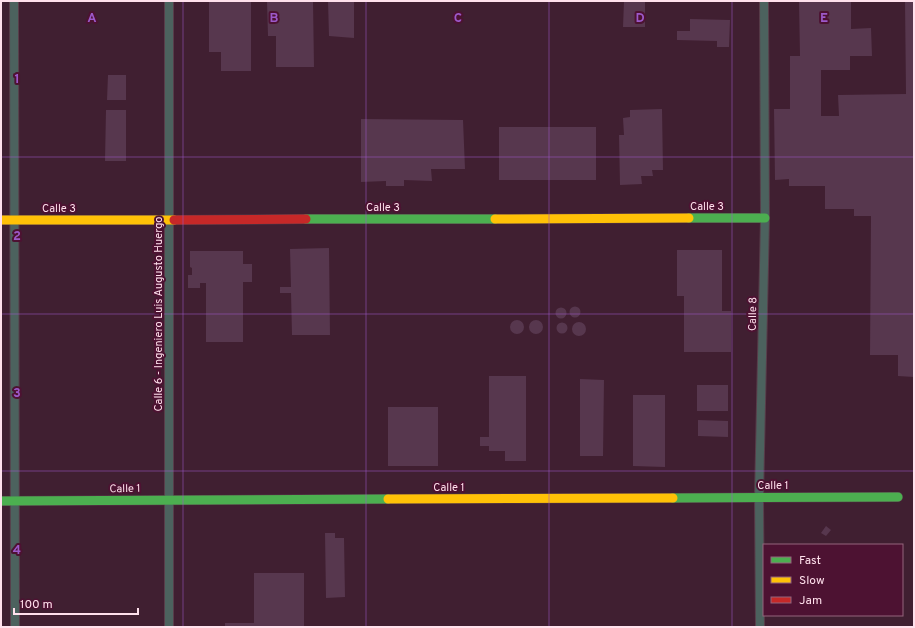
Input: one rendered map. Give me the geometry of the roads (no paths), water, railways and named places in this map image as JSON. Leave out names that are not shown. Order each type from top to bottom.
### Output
[{"type":"street","points":[[14,1],[15,627]]},
{"type":"street","name":"Calle 6 - Ingeniero Luis Augusto Huergo","points":[[169,1],[169,627]]},
{"type":"street","name":"Calle 8","points":[[760,627],[759,497],[766,218],[764,1]]},
{"type":"street","name":"Calle 3","points":[[1,220],[766,218]]},
{"type":"street","name":"Calle 1","points":[[1,502],[898,497]]}]
